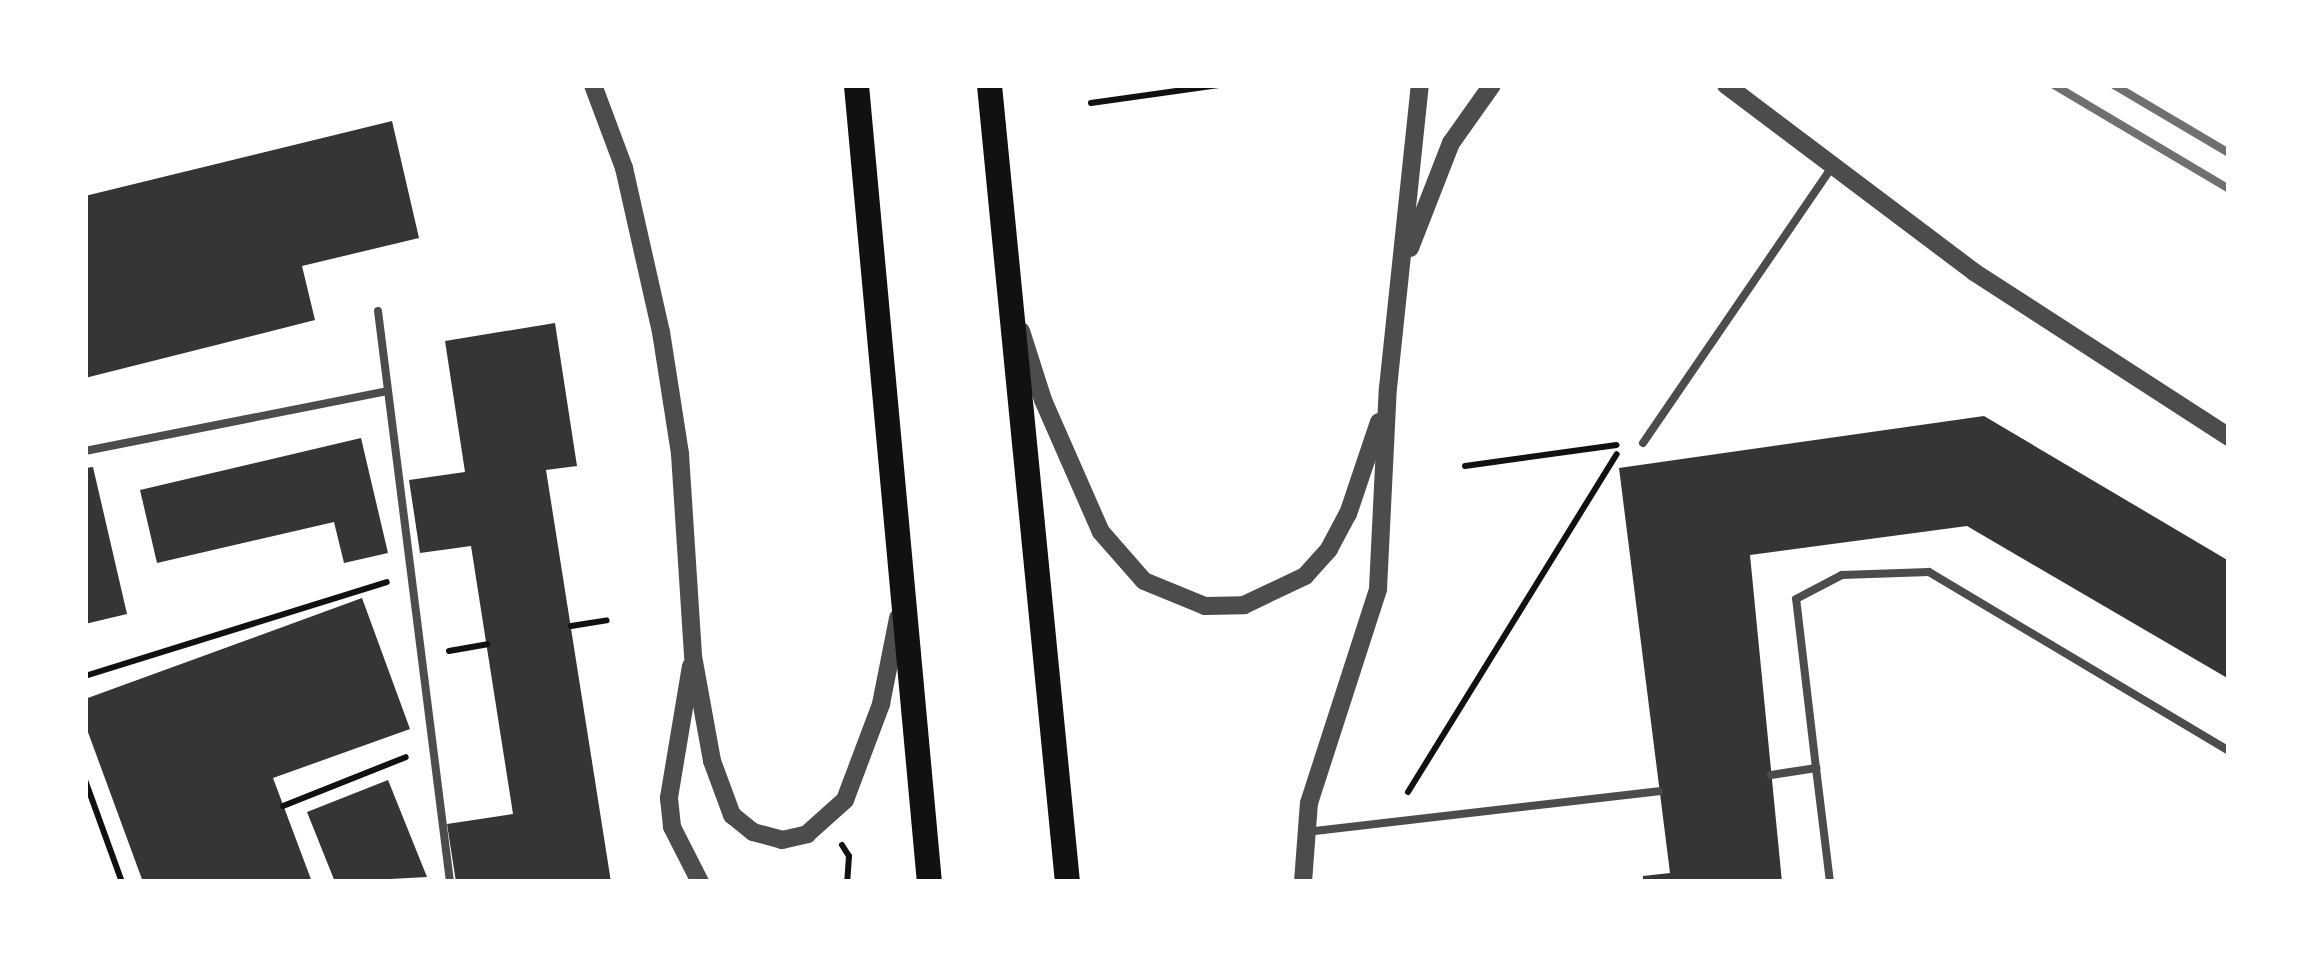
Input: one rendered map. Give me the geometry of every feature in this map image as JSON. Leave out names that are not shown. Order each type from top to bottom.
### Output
[{"type":"main road","points":[[856,85],[905,584],[929,882]]},
{"type":"main road","points":[[989,85],[1067,882]]},
{"type":"street","points":[[593,85],[624,168],[666,364],[693,656],[719,790],[732,815],[753,832],[782,840],[806,834],[825,823],[855,779],[881,704],[905,584]]},
{"type":"street","points":[[1303,882],[1306,832],[1378,589],[1388,388],[1420,85]]},
{"type":"street","points":[[1400,272],[1451,143],[1492,85]]},
{"type":"street","points":[[1726,85],[2045,321],[2229,437]]},
{"type":"street","points":[[1012,299],[1043,400],[1102,532],[1144,581],[1204,606],[1244,605],[1275,594],[1330,550],[1348,514],[1388,388]]},
{"type":"street","points":[[693,656],[669,798],[672,827],[700,882]]},
{"type":"street","points":[[1060,817],[1077,882]]},
{"type":"lane","points":[[1644,443],[1833,166]]},
{"type":"lane","points":[[378,311],[407,575],[450,882]]},
{"type":"lane","points":[[85,451],[387,391]]},
{"type":"lane","points":[[1830,882],[1796,599],[1842,575],[1929,572],[2229,751]]},
{"type":"lane","points":[[1772,775],[1816,768]]},
{"type":"lane","points":[[1306,832],[1660,791]]},
{"type":"path","points":[[1090,103],[1219,85]]},
{"type":"path","points":[[1464,466],[1644,443]]},
{"type":"path","points":[[1389,823],[1623,444]]},
{"type":"path","points":[[85,676],[407,575]]},
{"type":"path","points":[[570,626],[608,620]]},
{"type":"path","points":[[283,806],[431,748]]},
{"type":"path","points":[[85,780],[122,882]]},
{"type":"path","points":[[835,836],[849,856],[847,882]]},
{"type":"building","points":[[392,121],[419,238],[302,266],[315,320],[85,378],[85,196]]},
{"type":"building","points":[[555,323],[577,466],[546,470],[611,882],[456,882],[447,824],[513,814],[471,546],[420,553],[409,480],[465,472],[445,341]]},
{"type":"building","points":[[1984,416],[2229,561],[2229,679],[1967,526],[1750,555],[1782,882],[1643,882],[1643,876],[1670,873],[1619,468]]},
{"type":"building","points":[[361,438],[388,553],[344,563],[334,522],[157,563],[140,490]]},
{"type":"building","points":[[93,467],[127,614],[85,624],[85,468]]},
{"type":"building","points":[[362,598],[410,729],[273,778],[312,882],[143,882],[85,724],[85,699]]},
{"type":"building","points":[[388,780],[427,877],[335,882],[307,812]]},
{"type":"railway","points":[[2054,85],[2229,189]]},
{"type":"railway","points":[[2114,85],[2229,153]]}]
